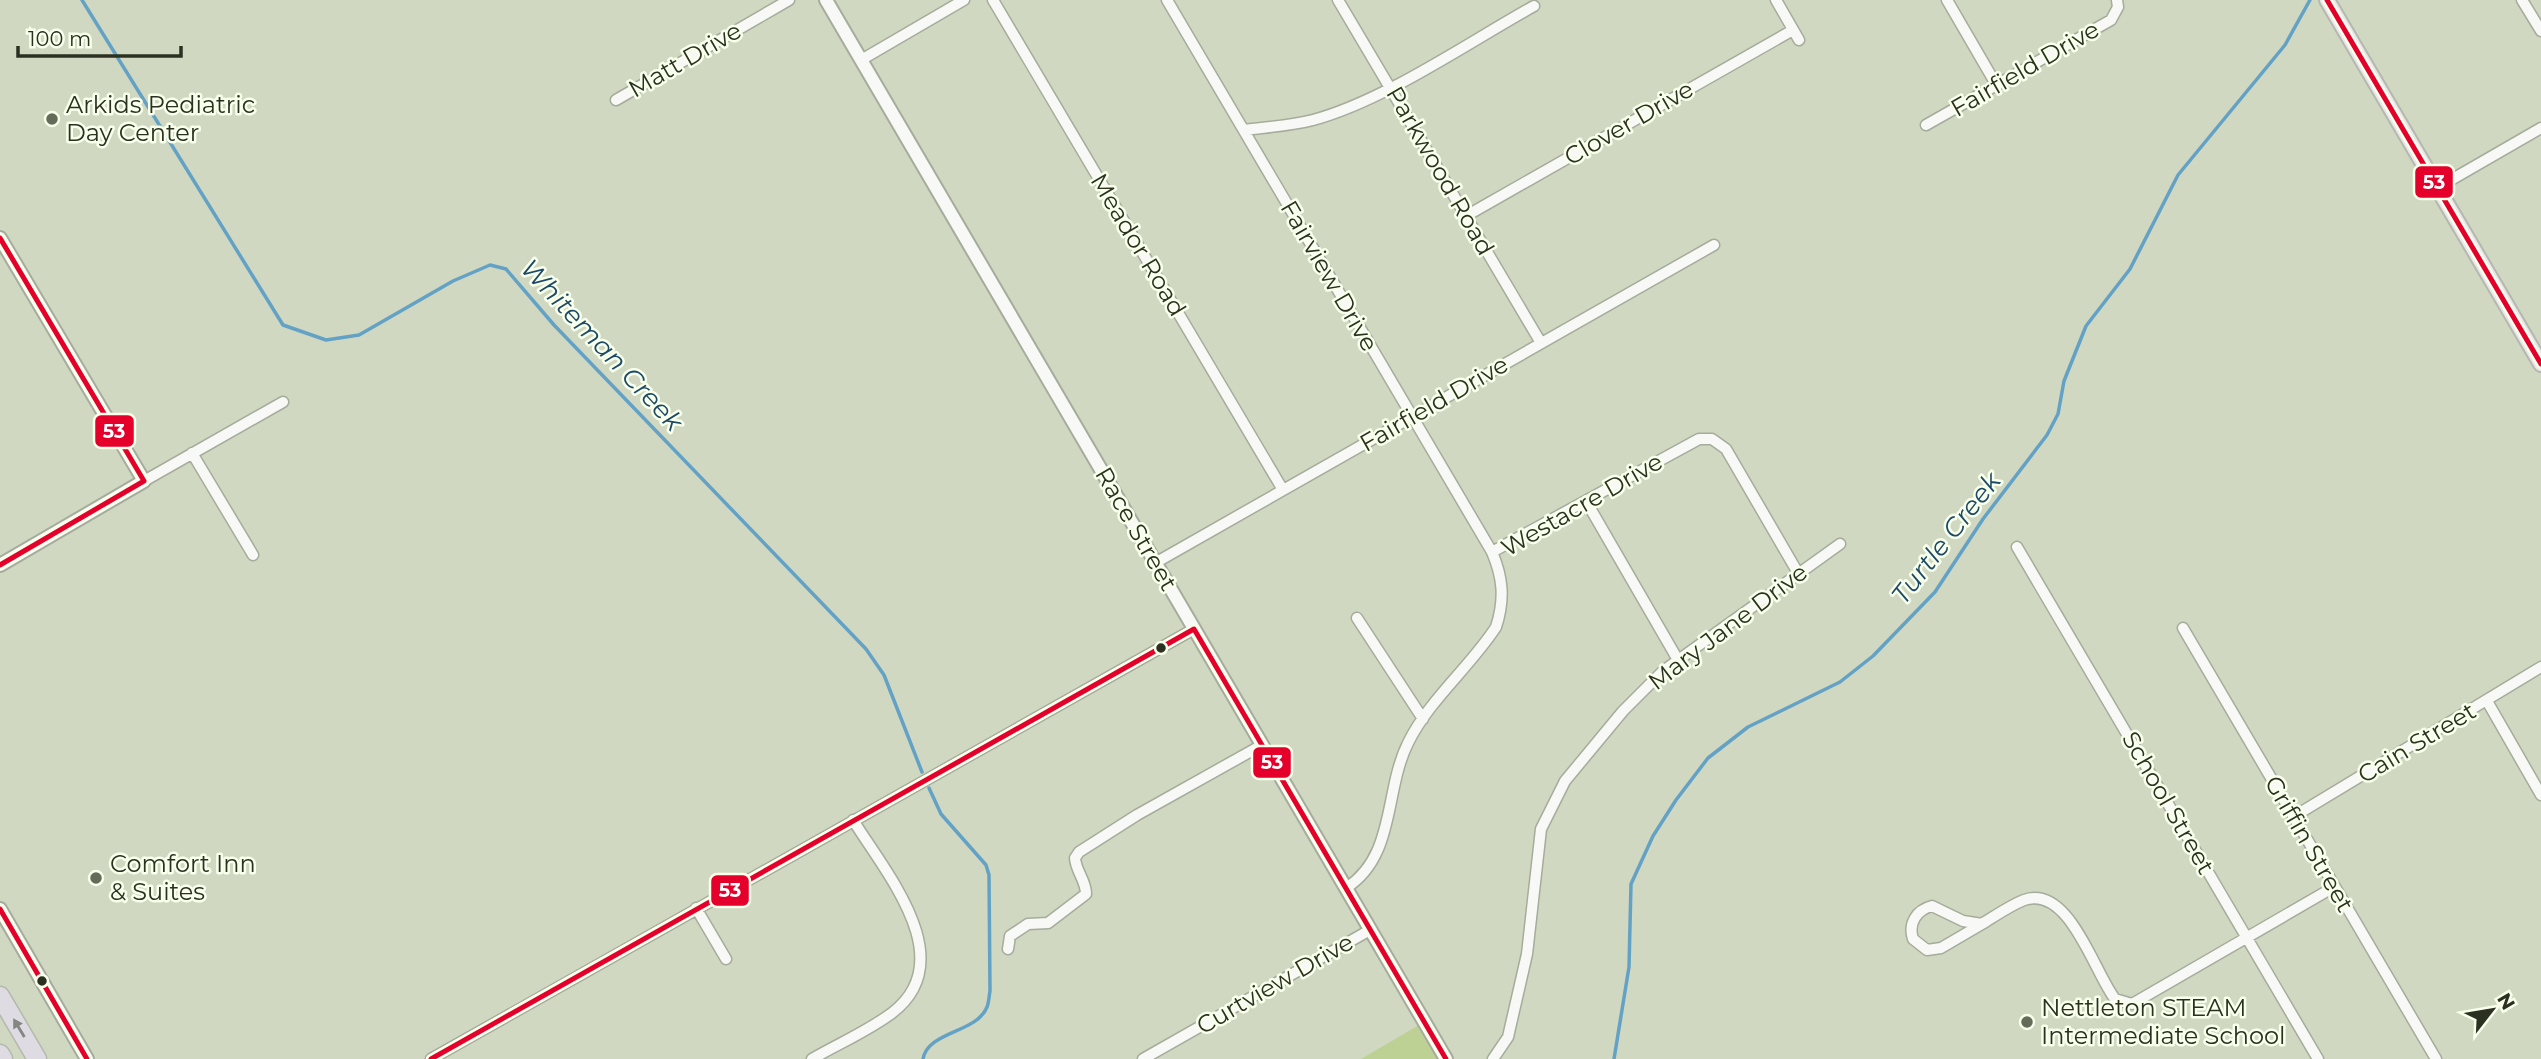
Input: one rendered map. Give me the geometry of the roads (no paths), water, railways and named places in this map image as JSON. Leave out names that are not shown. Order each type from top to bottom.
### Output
[{"type":"highway","points":[[0,996],[37,1059]]},
{"type":"main road","points":[[2329,3],[2541,364]]},
{"type":"street","name":"Matt Drive","points":[[616,100],[789,0]]},
{"type":"street","name":"Race Street","points":[[826,0],[1446,1059]]},
{"type":"street","points":[[861,60],[964,0]]},
{"type":"street","name":"Meador Road","points":[[993,0],[1283,490]]},
{"type":"street","name":"Fairview Drive","points":[[1167,0],[1492,552]]},
{"type":"street","name":"Parkwood Road","points":[[1338,0],[1541,343]]},
{"type":"street","points":[[1776,0],[1800,40]]},
{"type":"street","points":[[1947,0],[1997,86]]},
{"type":"street","points":[[2522,0],[2541,31]]},
{"type":"street","name":"Fairfield Drive","points":[[1926,125],[2110,20],[2118,3]]},
{"type":"street","points":[[1244,130],[1314,120],[1344,110],[1534,6]]},
{"type":"street","name":"Clover Drive","points":[[1466,216],[1793,30]]},
{"type":"street","points":[[2437,188],[2541,128]]},
{"type":"street","points":[[0,238],[144,481]]},
{"type":"street","name":"Fairfield Drive","points":[[1155,563],[1713,245]]},
{"type":"street","points":[[0,565],[283,402]]},
{"type":"street","name":"Westacre Drive","points":[[1346,888],[1366,872],[1376,857],[1393,784],[1406,744],[1496,626],[1501,612],[1503,580],[1492,552],[1699,439],[1712,439],[1726,449],[1798,573]]},
{"type":"street","points":[[192,453],[253,555]]},
{"type":"street","points":[[1586,501],[1678,660]]},
{"type":"street","name":"Mary Jane Drive","points":[[1493,1059],[1508,1037],[1516,1007],[1532,923],[1536,858],[1547,812],[1564,781],[1623,711],[1678,660],[1840,544]]},
{"type":"street","name":"School Street","points":[[2017,547],[2318,1059]]},
{"type":"street","points":[[1357,618],[1423,719]]},
{"type":"street","name":"Griffin Street","points":[[2183,628],[2436,1059]]},
{"type":"street","points":[[431,1059],[1194,629]]},
{"type":"street","name":"Cain Street","points":[[2293,817],[2541,667]]},
{"type":"street","points":[[2487,701],[2541,795]]},
{"type":"street","points":[[1008,949],[1010,936],[1028,924],[1048,923],[1086,894],[1086,883],[1075,865],[1074,858],[1079,852],[1137,815],[1262,744]]},
{"type":"street","points":[[812,1059],[891,1014],[909,994],[919,970],[921,947],[915,921],[853,820]]},
{"type":"street","points":[[1982,924],[1963,921],[1931,906],[1921,910],[1914,918],[1911,933],[1917,945],[1927,950],[1941,948],[1982,924],[2023,900],[2048,900],[2065,913],[2111,994],[2121,1003],[2136,1004],[2334,887]]},
{"type":"street","points":[[696,908],[726,959]]},
{"type":"street","points":[[0,909],[87,1059]]},
{"type":"street","name":"Curtview Drive","points":[[1143,1059],[1370,930]]},
{"type":"waterway","name":"Whiteman Creek","points":[[82,0],[283,325],[326,340],[359,335],[453,281],[490,265],[506,269],[554,325],[866,649],[884,675],[922,772]]},
{"type":"waterway","name":"Turtle Creek","points":[[1614,1059],[1629,967],[1631,884],[1653,836],[1676,800],[1708,758],[1748,727],[1840,682],[1873,656],[1935,592],[1983,519],[2047,435],[2058,414],[2064,381],[2086,326],[2130,269],[2178,175],[2285,45],[2310,0]]},
{"type":"waterway","name":"Whiteman Creek","points":[[923,1059],[934,1043],[982,1016],[988,1005],[990,991],[989,875],[986,865],[941,814],[929,788]]},
{"type":"place","name":"Arkids Pediatric Day Center","points":[[52,119]]},
{"type":"place","name":"Comfort Inn & Suites","points":[[96,878]]},
{"type":"place","name":"Nettleton STEAM Intermediate School","points":[[2027,1022]]}]
